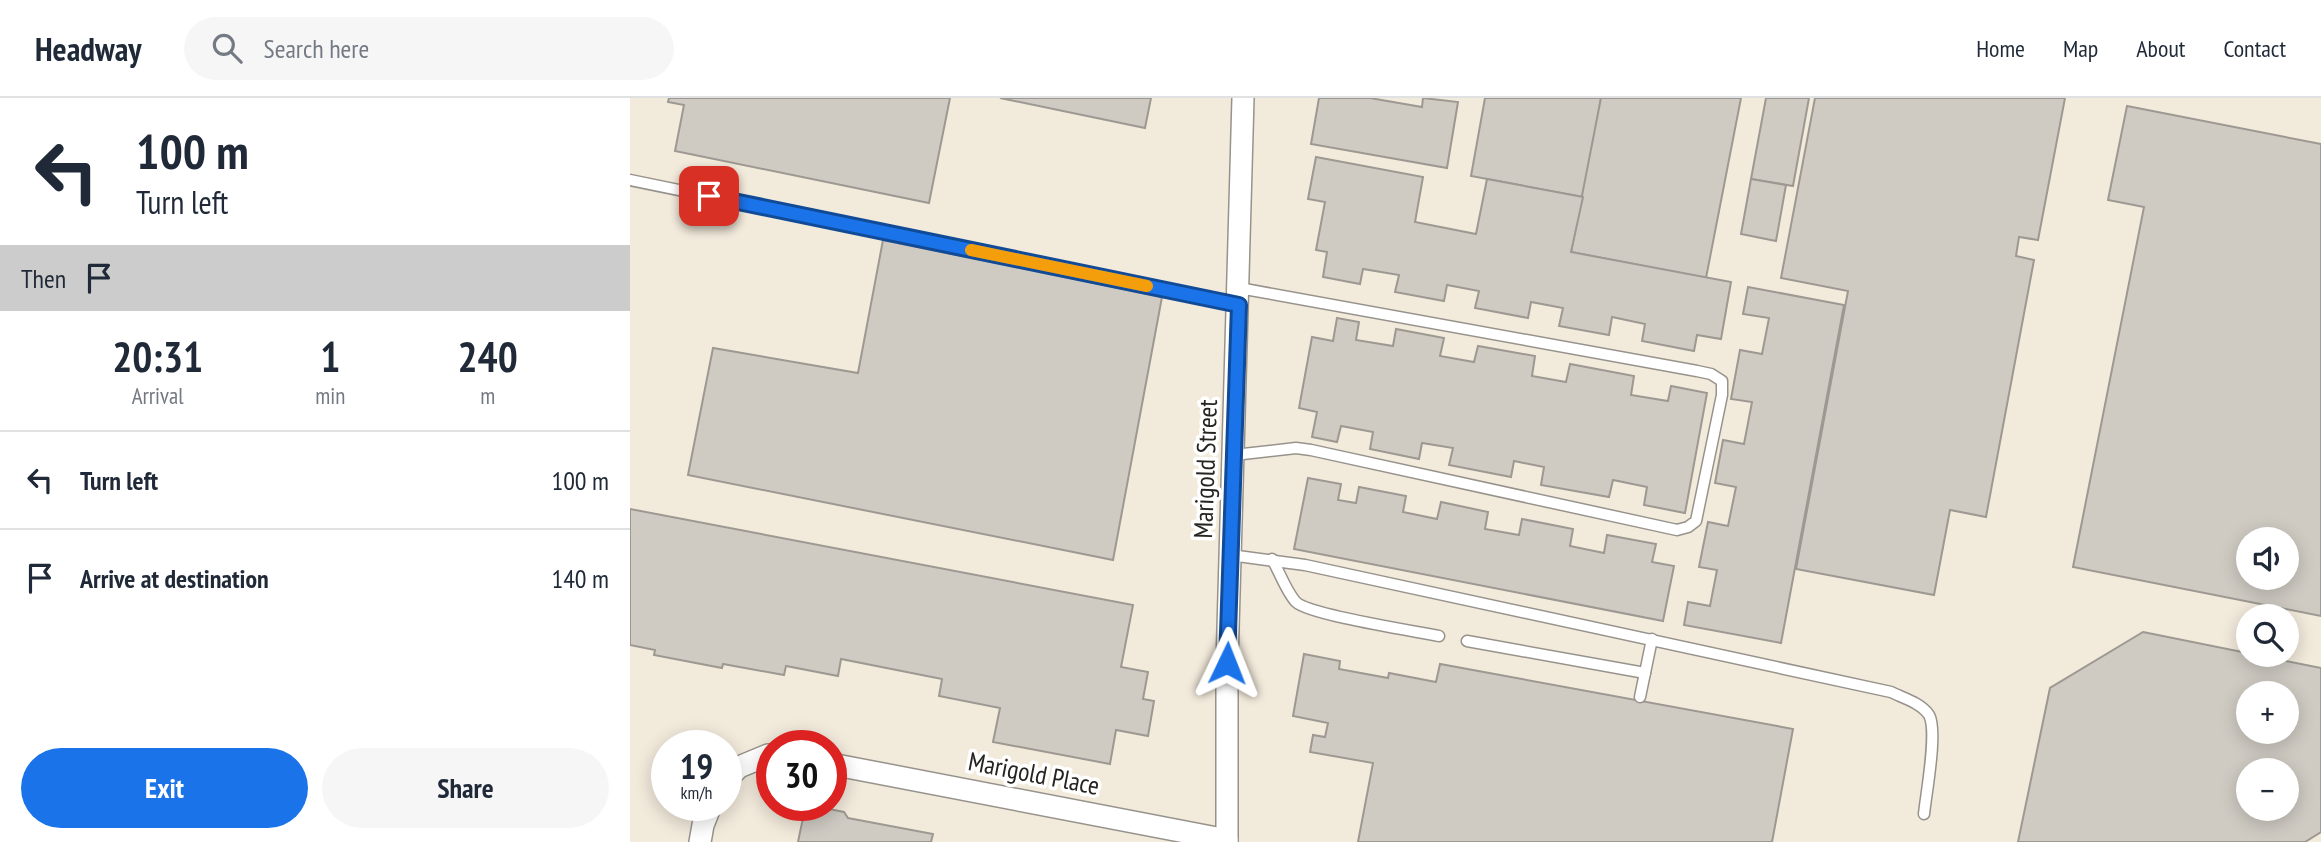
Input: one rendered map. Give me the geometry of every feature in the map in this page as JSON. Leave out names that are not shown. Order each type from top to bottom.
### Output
[{"type":"street","name":"Marigold Street","points":[[1227,841],[1227,663],[1243,98]]},
{"type":"street","name":"Marigold Place","points":[[847,767],[1227,841]]},
{"type":"street","points":[[700,842],[705,821]]},
{"type":"lane","points":[[630,180],[1239,296],[1698,371],[1711,374],[1722,382],[1722,395],[1696,521],[1677,530],[1311,450],[1234,455]]},
{"type":"lane","points":[[1230,555],[1272,559],[1891,692],[1917,704],[1928,714],[1934,729],[1924,814]]},
{"type":"lane","points":[[1272,559],[1297,603],[1306,608],[1439,636]]},
{"type":"lane","points":[[1640,697],[1652,639]]},
{"type":"lane","points":[[1467,640],[1645,673]]},
{"type":"shaded area","points":[[630,98],[2321,98],[2321,842],[630,842]]},
{"type":"building","points":[[669,98],[950,98],[929,203],[675,151],[684,105],[668,102]]},
{"type":"building","points":[[1000,98],[1151,98],[1145,128]]},
{"type":"building","points":[[1319,98],[1370,98],[1422,107],[1423,98],[1458,102],[1447,168],[1311,144]]},
{"type":"building","points":[[1485,98],[1601,98],[1583,197],[1471,176]]},
{"type":"building","points":[[1601,98],[1741,98],[1706,278],[1571,252]]},
{"type":"building","points":[[1766,98],[1809,98],[1793,186],[1751,179]]},
{"type":"building","points":[[1815,98],[2065,98],[2038,240],[2019,237],[2016,256],[2034,260],[1986,517],[1950,510],[1934,595],[1796,569],[1848,291],[1781,278]]},
{"type":"building","points":[[2127,106],[2321,144],[2321,616],[2299,612],[2299,604],[2260,604],[2073,567],[2144,207],[2108,200]]},
{"type":"building","points":[[1316,157],[1423,177],[1415,222],[1476,234],[1487,179],[1583,197],[1571,252],[1731,282],[1721,339],[1697,335],[1694,351],[1642,341],[1645,324],[1612,317],[1609,335],[1559,326],[1563,308],[1531,302],[1528,318],[1475,308],[1479,291],[1447,285],[1444,301],[1395,292],[1399,275],[1363,269],[1360,284],[1323,277],[1327,252],[1316,250],[1325,202],[1308,199]]},
{"type":"building","points":[[1751,179],[1786,185],[1776,241],[1741,234]]},
{"type":"building","points":[[883,240],[1162,297],[1113,560],[688,475],[713,348],[858,373]]},
{"type":"building","points":[[1748,287],[1844,305],[1781,643],[1684,625],[1688,602],[1710,606],[1717,570],[1699,567],[1708,522],[1728,526],[1736,487],[1715,483],[1723,440],[1744,444],[1752,402],[1731,399],[1740,350],[1762,354],[1769,318],[1743,314]]},
{"type":"building","points":[[1337,318],[1359,322],[1356,340],[1393,346],[1396,329],[1444,338],[1440,356],[1474,362],[1478,346],[1535,356],[1532,376],[1566,382],[1570,364],[1634,376],[1631,395],[1668,401],[1671,386],[1707,393],[1685,513],[1644,505],[1647,487],[1613,480],[1609,497],[1541,485],[1544,467],[1514,461],[1511,477],[1449,465],[1453,448],[1422,443],[1419,459],[1370,449],[1373,432],[1341,426],[1337,442],[1312,437],[1317,412],[1299,408],[1312,337],[1333,341]]},
{"type":"building","points":[[1308,478],[1341,484],[1338,500],[1356,503],[1359,487],[1406,496],[1403,512],[1437,519],[1441,502],[1488,512],[1485,529],[1519,535],[1522,519],[1573,529],[1570,546],[1604,553],[1607,535],[1656,544],[1652,562],[1674,566],[1663,621],[1294,549]]},
{"type":"building","points":[[630,509],[1133,605],[1121,667],[1148,672],[1143,699],[1154,701],[1148,736],[1116,730],[1110,764],[993,742],[1000,708],[939,696],[942,679],[841,659],[838,676],[786,666],[784,675],[723,664],[722,668],[654,655],[655,650],[630,645]]},
{"type":"building","points":[[2143,632],[2236,651],[2236,667],[2299,667],[2299,664],[2321,668],[2321,832],[2305,842],[2018,842],[2050,688]]},
{"type":"building","points":[[1304,654],[1340,661],[1339,669],[1388,678],[1389,673],[1436,682],[1440,664],[1793,729],[1772,842],[1358,842],[1373,763],[1310,752],[1313,735],[1325,737],[1328,723],[1293,716]]},
{"type":"building","points":[[847,816],[933,834],[931,842],[798,842],[802,821],[847,821]]},
{"type":"slow traffic","points":[[971,250],[1147,286]]},
{"type":"route","points":[[709,196],[1239,305],[1227,663]]}]
